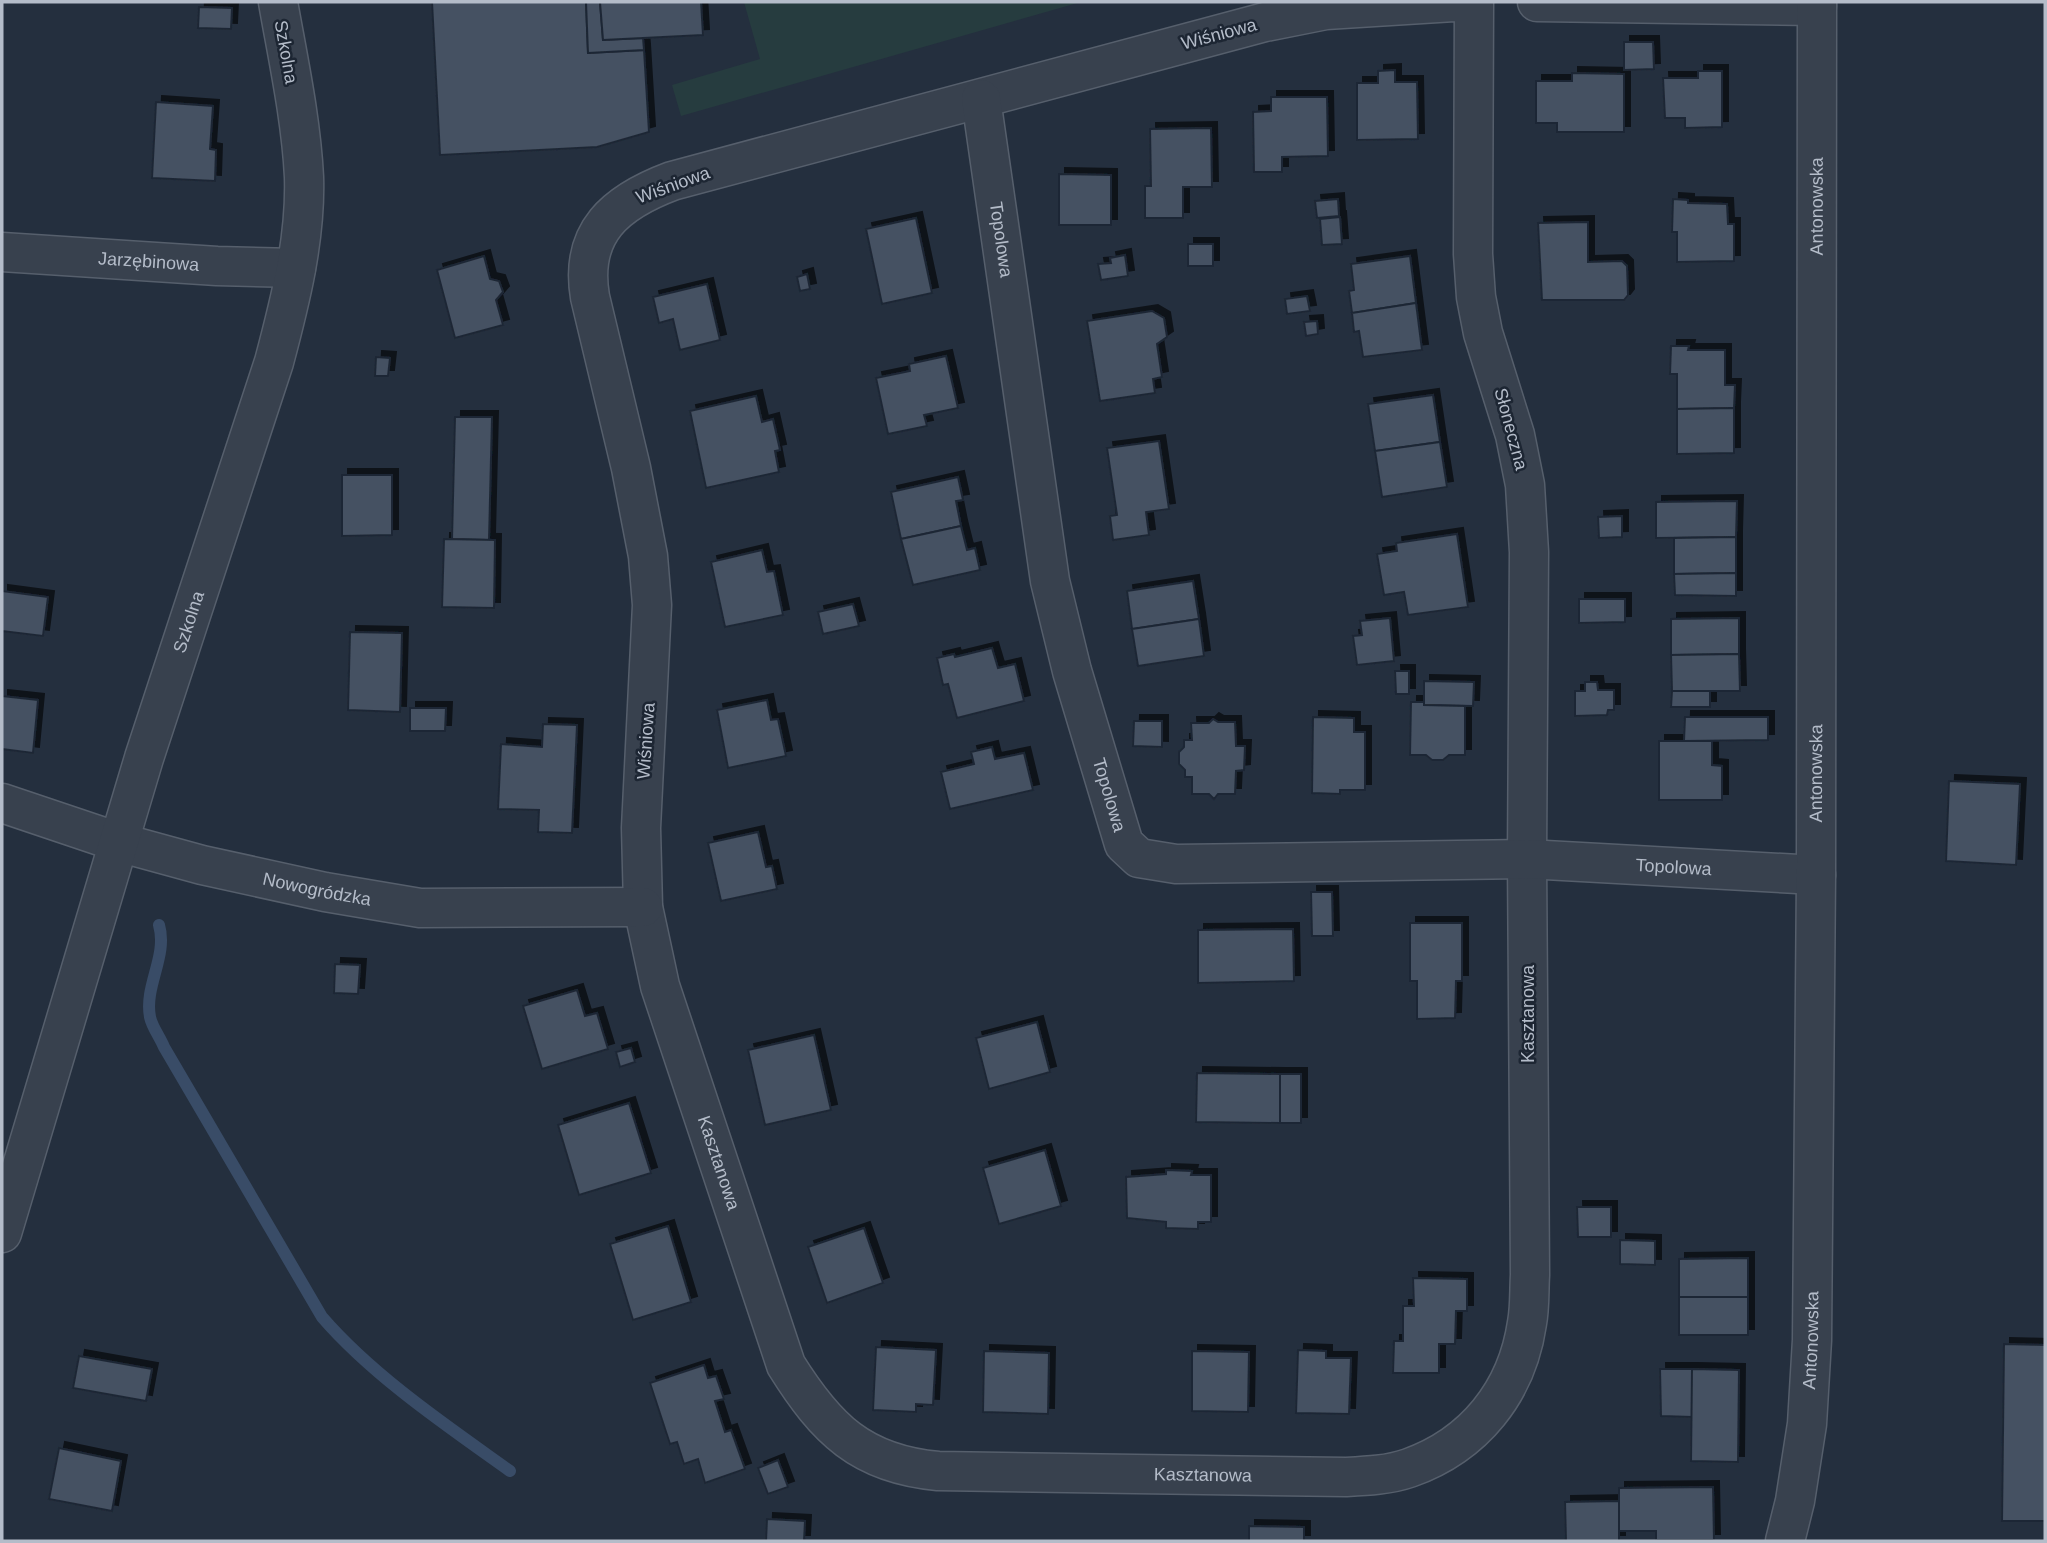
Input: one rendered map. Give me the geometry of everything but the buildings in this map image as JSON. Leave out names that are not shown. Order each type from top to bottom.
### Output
[{"type":"street","name":"Szkolna","points":[[2,1233],[118,842],[274,362],[296,268],[304,178],[278,2]]},
{"type":"street","name":"Wiśniowa","points":[[658,977],[643,907],[641,828],[652,605],[648,556],[636,491],[586,274],[591,250],[605,222],[626,202],[672,181],[1265,22],[1326,10],[1454,2]]},
{"type":"street","name":"Słoneczna","points":[[1474,2],[1473,254],[1476,297],[1483,333],[1516,435],[1525,485],[1529,552],[1527,859]]},
{"type":"street","points":[[1537,2],[1817,4]]},
{"type":"street","name":"Antonowska","points":[[1785,1541],[1795,1501],[1807,1424],[1812,1344],[1816,876],[1817,4]]},
{"type":"street","name":"Topolowa","points":[[981,99],[1050,580],[1072,671],[1124,844],[1139,858],[1176,864],[1527,859],[1816,876]]},
{"type":"street","name":"Jarzębinowa","points":[[2,252],[217,266],[296,268]]},
{"type":"street","name":"Nowogródzka","points":[[2,803],[118,842],[202,865],[325,892],[420,908],[643,907]]},
{"type":"street","name":"Kasztanowa","points":[[658,977],[786,1365],[817,1409],[853,1444],[909,1468],[938,1471],[1346,1477],[1375,1475],[1407,1469],[1443,1454],[1483,1422],[1502,1398],[1517,1363],[1527,1324],[1530,1261],[1527,859]]},
{"type":"green space","points":[[744,2],[1081,2],[681,116],[672,85],[760,59]]},
{"type":"waterway","points":[[159,925],[161,948],[149,1005],[152,1024],[322,1317],[387,1380],[510,1471]]}]
